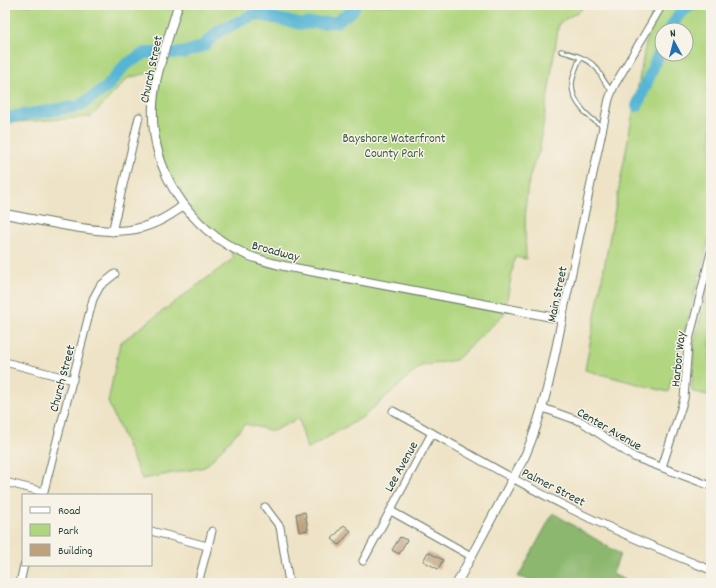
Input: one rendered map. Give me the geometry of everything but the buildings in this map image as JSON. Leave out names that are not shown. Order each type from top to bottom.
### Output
[{"type":"street","name":"Church Street","points":[[178,5],[157,81],[153,104],[154,135],[157,150],[171,184],[184,205]]},
{"type":"street","name":"Main Street","points":[[456,583],[514,478],[533,439],[543,408],[603,126],[612,92],[662,5]]},
{"type":"street","name":"Church Street","points":[[112,232],[139,117]]},
{"type":"street","points":[[5,214],[112,232],[132,230],[158,223],[184,205]]},
{"type":"street","name":"Broadway","points":[[184,205],[199,222],[221,240],[248,255],[265,261],[562,319]]},
{"type":"street","name":"Harbor Way","points":[[662,467],[684,399],[689,340],[711,252]]},
{"type":"street","name":"Church Street","points":[[43,494],[95,294],[100,286],[115,274]]},
{"type":"street","points":[[5,362],[73,380]]},
{"type":"street","name":"Center Avenue","points":[[543,408],[582,422],[630,455],[711,486]]},
{"type":"street","name":"Palmer Street","points":[[393,411],[514,478],[609,527],[711,570]]},
{"type":"street","name":"Lee Avenue","points":[[363,561],[432,433]]},
{"type":"street","points":[[5,482],[43,494]]},
{"type":"street","points":[[265,507],[280,527],[289,583]]},
{"type":"street","points":[[391,510],[471,556]]},
{"type":"street","points":[[152,531],[207,546]]},
{"type":"street","points":[[198,583],[212,531]]},
{"type":"street","points":[[20,583],[24,566]]},
{"type":"lane","points":[[561,51],[590,62],[598,70],[603,83],[612,92]]},
{"type":"lane","points":[[580,58],[572,85],[574,93],[588,116],[593,121],[603,126]]},
{"type":"green space","name":"Bayshore Waterfront County Park","points":[[5,5],[584,5],[581,10],[559,23],[539,152],[527,191],[525,218],[526,259],[515,257],[504,314],[456,360],[421,366],[363,417],[307,449],[299,418],[273,431],[245,424],[205,467],[142,479],[108,402],[120,343],[234,258],[226,242],[211,233],[171,184],[154,135],[160,70],[128,78],[91,117],[5,123]]},
{"type":"green space","points":[[653,5],[711,5],[711,232],[668,392],[585,370]]},
{"type":"green space","points":[[711,275],[711,396],[692,391],[694,344]]},
{"type":"green space","points":[[553,513],[620,554],[613,574],[630,583],[543,583],[518,577]]},
{"type":"waterway","points":[[5,118],[79,106],[106,88],[125,65],[145,53],[183,53],[203,46],[219,31],[255,14],[301,24],[336,22],[352,11],[355,5]]},
{"type":"waterway","points":[[674,22],[680,13],[691,5]]},
{"type":"waterway","points":[[637,106],[655,62]]}]
